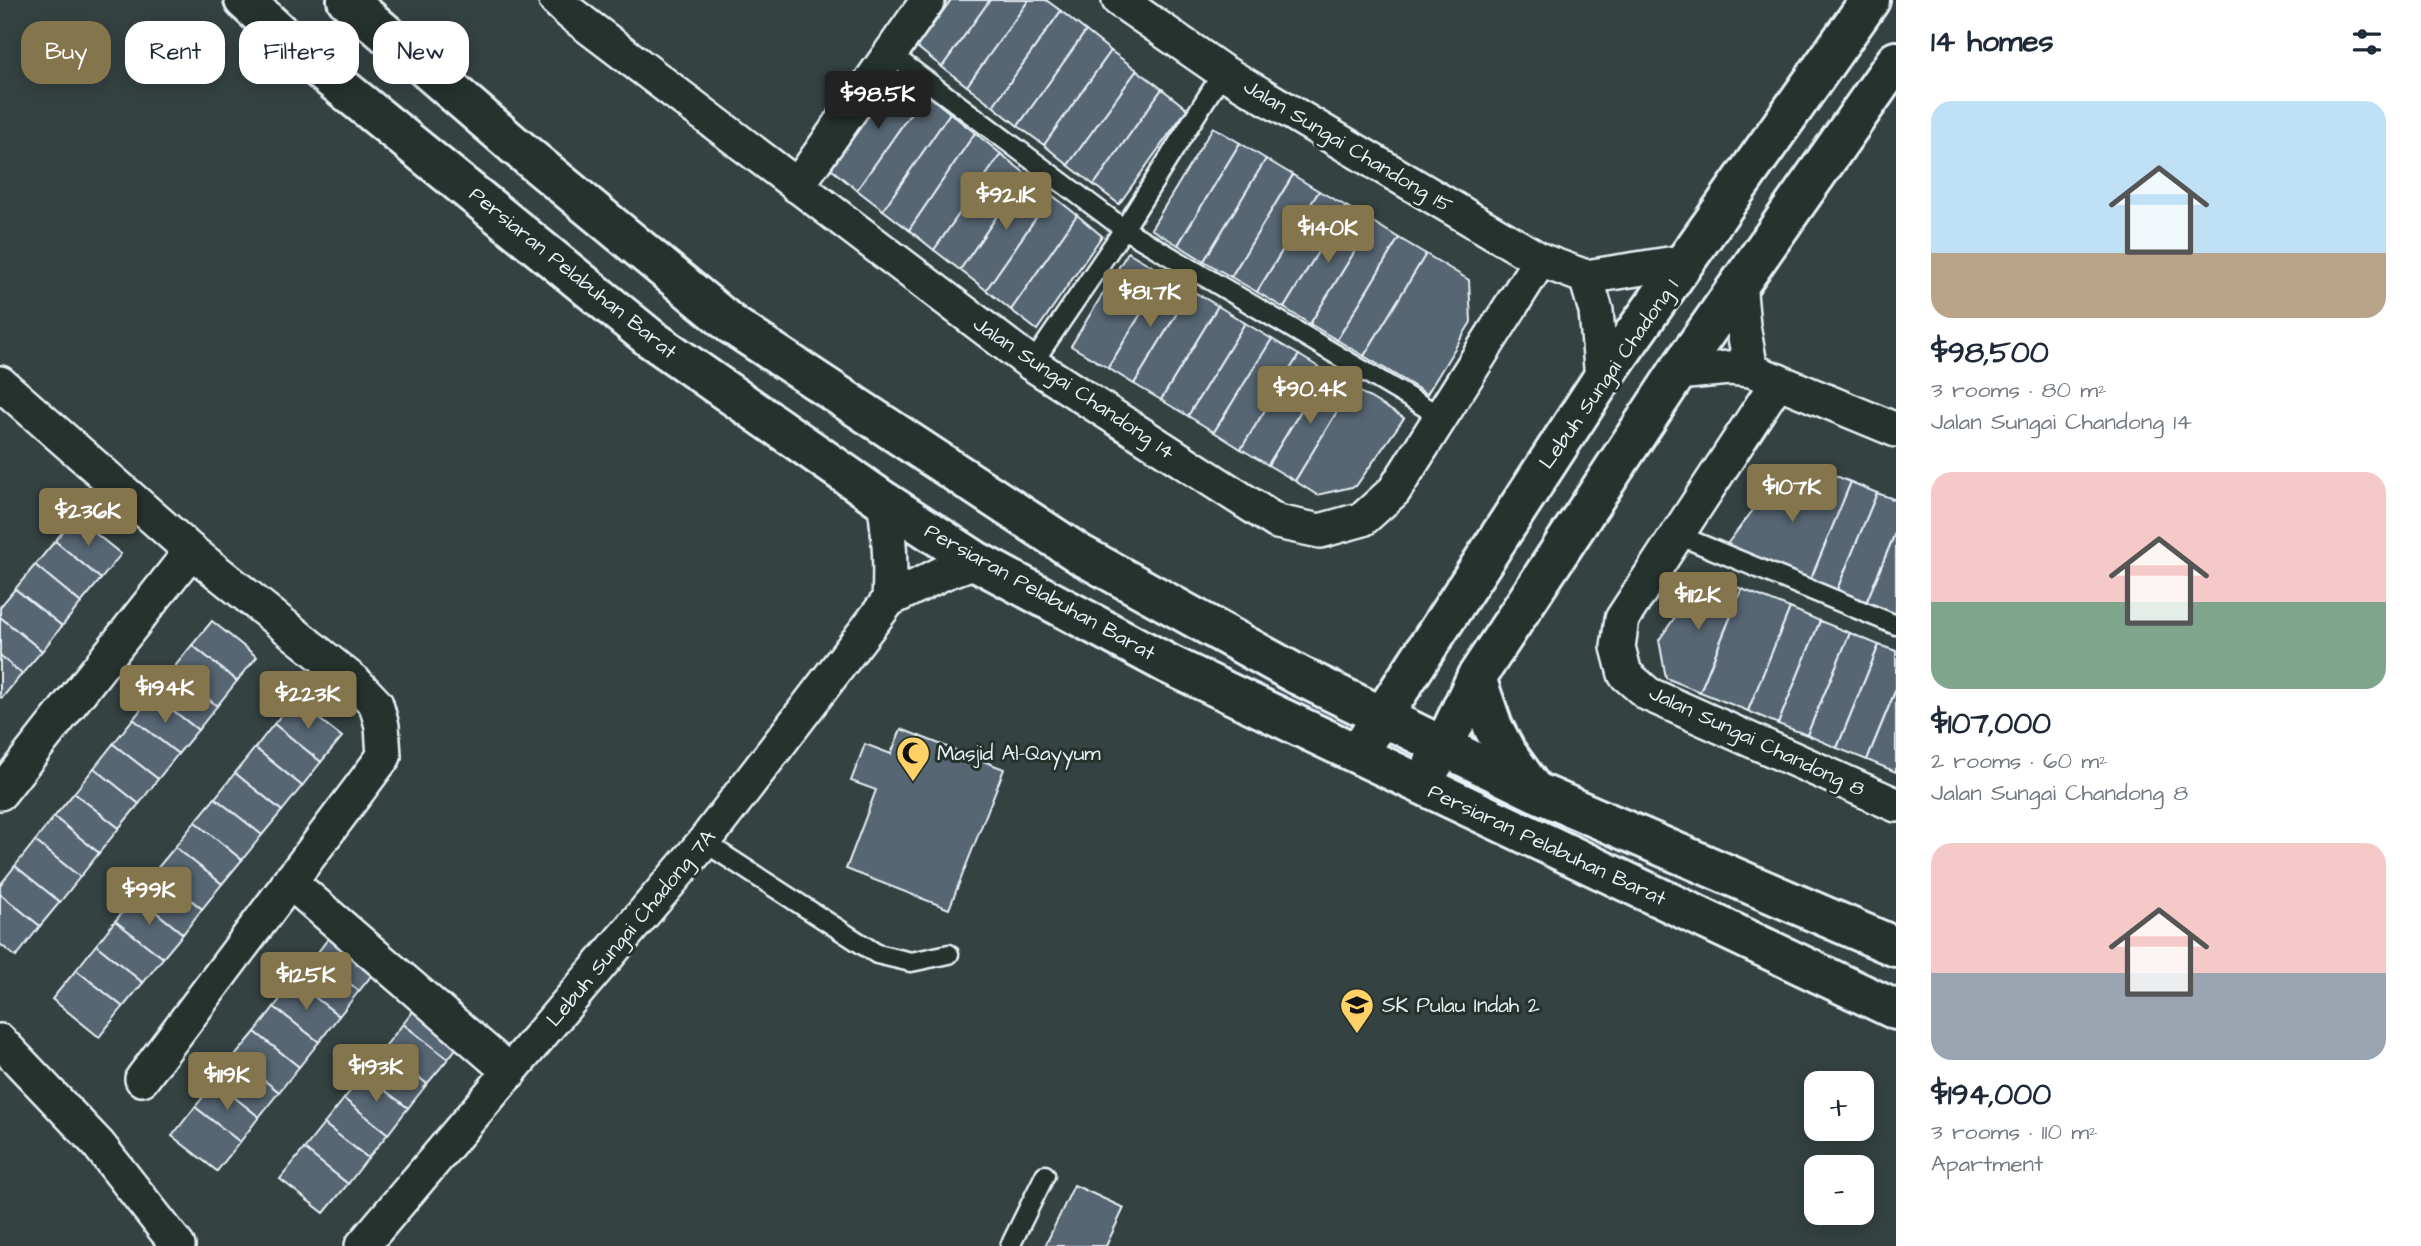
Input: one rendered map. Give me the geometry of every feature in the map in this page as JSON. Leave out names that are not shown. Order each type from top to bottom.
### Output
[{"type":"street","name":"Persiaran Pelabuhan Barat","points":[[244,0],[313,64],[650,338],[884,501],[976,561],[1168,664],[1896,1010]]},
{"type":"street","name":"Persiaran Pelabuhan Barat","points":[[347,0],[513,144],[732,325],[1081,555],[1297,675],[1534,791],[1896,947]]},
{"type":"street","points":[[797,186],[928,0]]},
{"type":"street","name":"Jalan Sungai Chandong 15","points":[[1119,0],[1223,72],[1540,260],[1586,277],[1688,261]]},
{"type":"street","name":"Lebuh Sungai Chadong 1","points":[[1357,754],[1602,379],[1870,0]]},
{"type":"street","name":"Jalan Sungai Chandong 14","points":[[568,4],[797,186],[1032,364],[1277,522],[1320,531],[1363,519],[1394,491],[1540,260]]},
{"type":"street","points":[[1421,785],[1444,746],[1476,678],[1677,373],[1896,61]]},
{"type":"street","points":[[1586,277],[1596,312],[1602,379]]},
{"type":"street","points":[[1739,282],[1743,326],[1765,375]]},
{"type":"street","points":[[1677,373],[1730,368],[1765,375],[1896,430]]},
{"type":"street","name":"Jalan Sungai Chandong 8","points":[[1765,375],[1678,535],[1622,619],[1618,648],[1625,674],[1648,694],[1896,805]]},
{"type":"street","points":[[0,383],[191,551],[356,683],[376,704],[382,726],[384,756],[142,1079]]},
{"type":"street","points":[[884,501],[891,563],[889,600],[943,573],[976,561]]},
{"type":"street","points":[[0,793],[191,551]]},
{"type":"street","name":"Lebuh Sungai Chadong 7A","points":[[362,1246],[704,842],[889,600]]},
{"type":"street","points":[[1297,675],[1333,688],[1370,684],[1414,663]]},
{"type":"street","points":[[1476,678],[1493,727],[1506,752],[1534,791]]},
{"type":"street","points":[[289,881],[510,1072]]},
{"type":"street","points":[[0,1041],[98,1144],[178,1246]]},
{"type":"lane","points":[[891,54],[1124,229],[1440,416]]},
{"type":"lane","points":[[1032,364],[1124,229],[1223,72]]},
{"type":"lane","points":[[1678,535],[1896,625]]},
{"type":"lane","points":[[704,842],[877,954],[911,962],[949,954]]},
{"type":"lane","points":[[1010,1246],[1045,1175]]},
{"type":"building","points":[[951,0],[990,0],[942,67],[917,47]]},
{"type":"building","points":[[990,0],[1029,0],[967,86],[942,67]]},
{"type":"building","points":[[1029,0],[1046,0],[1061,11],[993,106],[967,86]]},
{"type":"building","points":[[1061,11],[1086,31],[1018,126],[993,106]]},
{"type":"building","points":[[1086,31],[1111,51],[1044,145],[1018,126]]},
{"type":"building","points":[[1111,51],[1137,70],[1068,165],[1044,145]]},
{"type":"building","points":[[1137,70],[1162,89],[1094,185],[1068,165]]},
{"type":"building","points":[[899,72],[925,93],[857,190],[831,169]]},
{"type":"building","points":[[1162,89],[1187,109],[1119,204],[1094,185]]},
{"type":"building","points":[[925,93],[950,113],[883,210],[857,190]]},
{"type":"building","points":[[950,113],[975,133],[909,230],[883,210]]},
{"type":"building","points":[[1213,127],[1240,143],[1178,245],[1151,229]]},
{"type":"building","points":[[975,133],[1001,154],[934,250],[909,230]]},
{"type":"building","points":[[1240,143],[1266,159],[1204,261],[1178,245]]},
{"type":"building","points":[[1001,154],[1026,174],[960,270],[934,250]]},
{"type":"building","points":[[1266,159],[1293,175],[1231,277],[1204,261]]},
{"type":"building","points":[[1026,174],[1052,195],[986,290],[960,270]]},
{"type":"building","points":[[1293,175],[1319,191],[1257,292],[1231,277]]},
{"type":"building","points":[[1319,191],[1346,206],[1284,308],[1257,292]]},
{"type":"building","points":[[1052,195],[1077,215],[1011,310],[986,290]]},
{"type":"building","points":[[1346,206],[1373,222],[1310,324],[1284,308]]},
{"type":"building","points":[[1077,215],[1102,236],[1037,330],[1011,310]]},
{"type":"building","points":[[1373,222],[1399,238],[1337,340],[1310,324]]},
{"type":"building","points":[[1399,238],[1426,254],[1364,356],[1337,340]]},
{"type":"building","points":[[1128,252],[1165,274],[1108,368],[1071,346]]},
{"type":"building","points":[[1426,254],[1469,280],[1471,322],[1427,394],[1364,356]]},
{"type":"building","points":[[1165,274],[1191,290],[1134,384],[1108,368]]},
{"type":"building","points":[[1191,290],[1218,306],[1161,400],[1134,384]]},
{"type":"building","points":[[1218,306],[1245,323],[1188,416],[1161,400]]},
{"type":"building","points":[[1245,323],[1272,339],[1214,432],[1188,416]]},
{"type":"building","points":[[1272,339],[1299,355],[1241,449],[1214,432]]},
{"type":"building","points":[[1299,355],[1325,371],[1268,465],[1241,449]]},
{"type":"building","points":[[1325,371],[1352,387],[1295,481],[1268,465]]},
{"type":"building","points":[[1352,387],[1404,418],[1356,486],[1317,495],[1295,481]]},
{"type":"building","points":[[1819,469],[1851,482],[1808,586],[1724,548],[1776,480]]},
{"type":"building","points":[[1851,482],[1877,493],[1834,597],[1808,586]]},
{"type":"building","points":[[1877,493],[1896,500],[1896,531],[1864,608],[1834,597]]},
{"type":"building","points":[[75,517],[121,554],[101,579],[55,541]]},
{"type":"building","points":[[1896,531],[1896,613],[1893,620],[1864,608]]},
{"type":"building","points":[[55,541],[101,579],[81,603],[35,565]]},
{"type":"building","points":[[35,565],[81,603],[62,626],[15,589]]},
{"type":"building","points":[[1705,574],[1742,589],[1700,692],[1666,678],[1659,640]]},
{"type":"building","points":[[15,589],[62,626],[42,651],[0,617],[0,607]]},
{"type":"building","points":[[1742,589],[1790,608],[1748,711],[1700,692]]},
{"type":"building","points":[[1790,608],[1820,621],[1778,724],[1748,711]]},
{"type":"building","points":[[0,617],[42,651],[22,674],[0,656]]},
{"type":"building","points":[[212,621],[257,657],[237,681],[192,645]]},
{"type":"building","points":[[1820,621],[1850,633],[1807,735],[1778,724]]},
{"type":"building","points":[[1850,633],[1879,645],[1837,748],[1807,735]]},
{"type":"building","points":[[192,645],[237,681],[217,706],[172,670]]},
{"type":"building","points":[[1879,645],[1896,651],[1896,689],[1867,760],[1837,748]]},
{"type":"building","points":[[0,656],[22,674],[2,698],[0,697]]},
{"type":"building","points":[[172,670],[217,706],[198,730],[153,695]]},
{"type":"building","points":[[1896,689],[1896,772],[1867,760]]},
{"type":"building","points":[[153,695],[198,730],[178,754],[133,719]]},
{"type":"building","points":[[294,699],[342,737],[321,762],[274,724]]},
{"type":"building","points":[[133,719],[178,754],[158,779],[113,744]]},
{"type":"building","points":[[274,724],[321,762],[302,786],[255,748]]},
{"type":"building","points":[[901,729],[1004,769],[949,909],[846,869],[876,790],[851,781],[865,744],[891,754]]},
{"type":"building","points":[[113,744],[158,779],[139,804],[94,768]]},
{"type":"building","points":[[255,748],[302,786],[282,811],[235,773]]},
{"type":"building","points":[[94,768],[139,804],[119,828],[74,793]]},
{"type":"building","points":[[235,773],[282,811],[262,835],[215,798]]},
{"type":"building","points":[[74,793],[119,828],[99,853],[54,817]]},
{"type":"building","points":[[215,798],[262,835],[242,860],[195,822]]},
{"type":"building","points":[[54,817],[99,853],[80,877],[35,841]]},
{"type":"building","points":[[195,822],[242,860],[222,884],[175,847]]},
{"type":"building","points":[[35,841],[80,877],[60,902],[15,866]]},
{"type":"building","points":[[175,847],[222,884],[202,909],[155,871]]},
{"type":"building","points":[[15,866],[60,902],[40,926],[0,894],[0,885]]},
{"type":"building","points":[[155,871],[202,909],[183,934],[136,896]]},
{"type":"building","points":[[0,894],[40,926],[16,957],[0,944]]},
{"type":"building","points":[[136,896],[183,934],[163,958],[115,921]]},
{"type":"building","points":[[115,921],[163,958],[143,983],[96,945]]},
{"type":"building","points":[[334,931],[379,966],[359,991],[315,956]]},
{"type":"building","points":[[96,945],[143,983],[123,1007],[76,970]]},
{"type":"building","points":[[315,956],[359,991],[339,1016],[294,981]]},
{"type":"building","points":[[76,970],[123,1007],[99,1037],[52,999]]},
{"type":"building","points":[[294,981],[339,1016],[319,1042],[274,1007]]},
{"type":"building","points":[[423,999],[467,1034],[448,1059],[403,1024]]},
{"type":"building","points":[[274,1007],[319,1042],[299,1067],[255,1032]]},
{"type":"building","points":[[403,1024],[448,1059],[427,1084],[383,1049]]},
{"type":"building","points":[[255,1032],[299,1067],[279,1092],[234,1057]]},
{"type":"building","points":[[383,1049],[427,1084],[408,1108],[363,1074]]},
{"type":"building","points":[[234,1057],[279,1092],[259,1117],[215,1082]]},
{"type":"building","points":[[363,1074],[408,1108],[388,1134],[344,1099]]},
{"type":"building","points":[[215,1082],[259,1117],[240,1142],[195,1107]]},
{"type":"building","points":[[344,1099],[388,1134],[368,1158],[324,1124]]},
{"type":"building","points":[[195,1107],[240,1142],[217,1171],[172,1136]]},
{"type":"building","points":[[324,1124],[368,1158],[348,1184],[304,1149]]},
{"type":"building","points":[[304,1149],[348,1184],[324,1213],[280,1179]]},
{"type":"building","points":[[1074,1185],[1124,1208],[1106,1246],[1045,1246]]},
{"type":"place","name":"Masjid Al-Qayyum","points":[[913,783]]},
{"type":"place","name":"SK Pulau Indah 2","points":[[1357,1035]]}]
